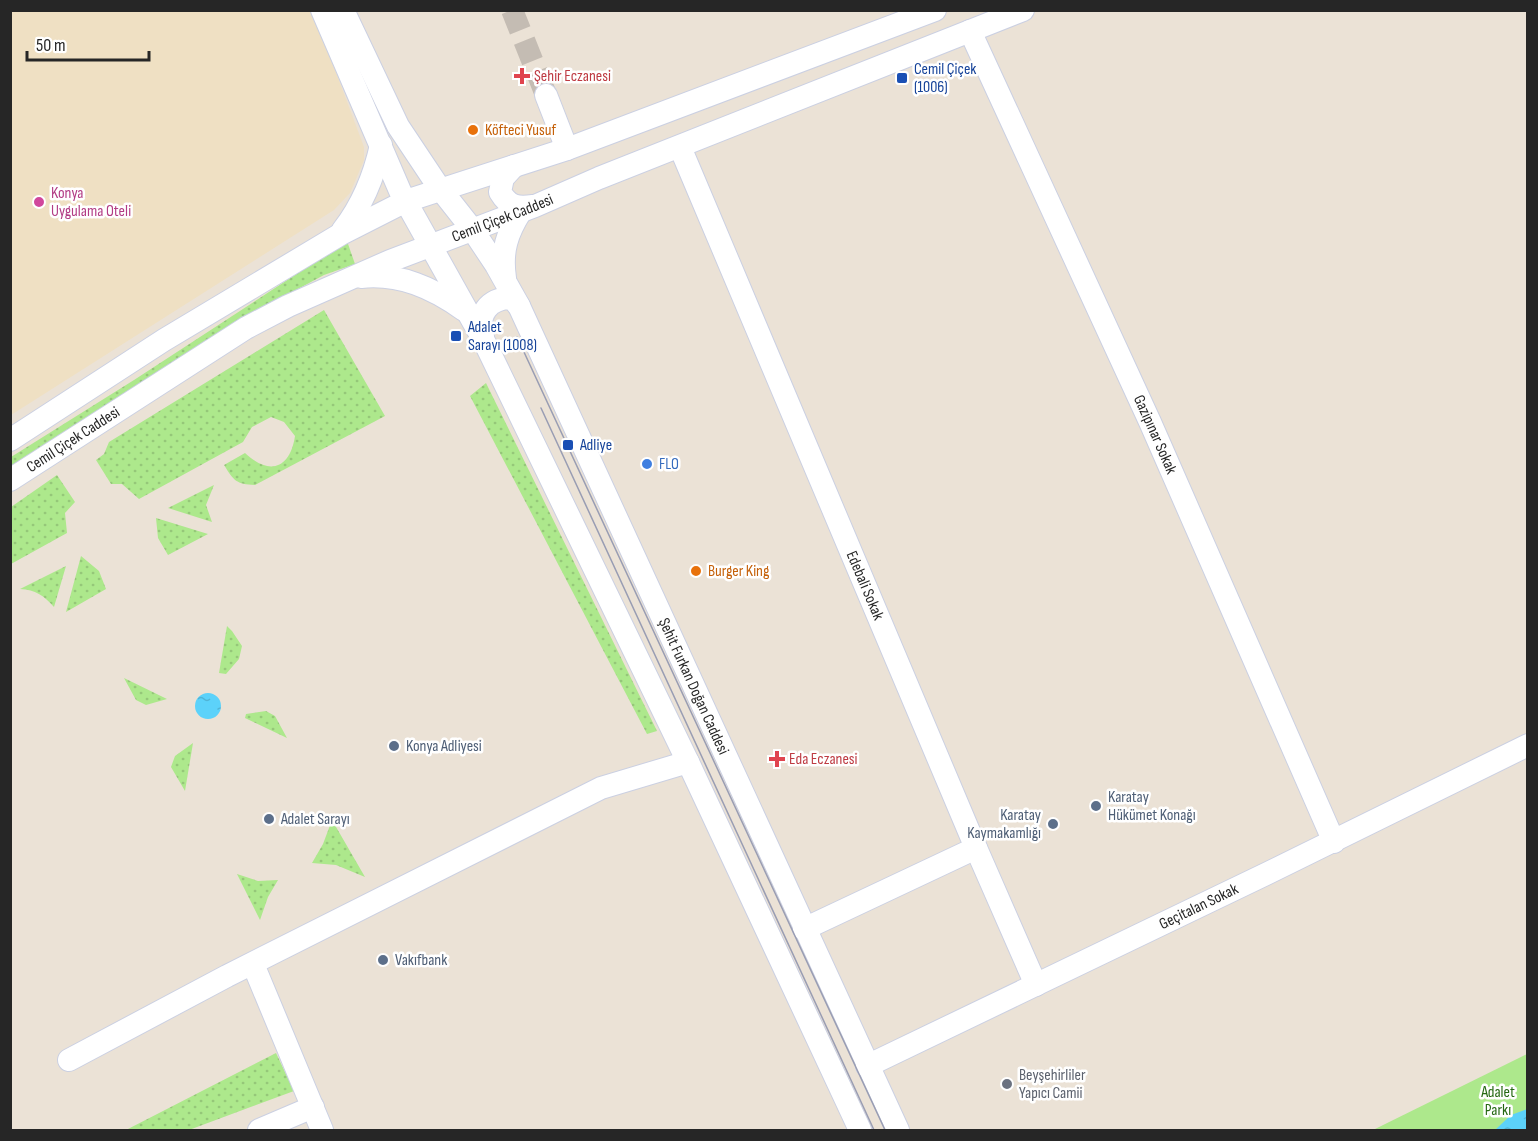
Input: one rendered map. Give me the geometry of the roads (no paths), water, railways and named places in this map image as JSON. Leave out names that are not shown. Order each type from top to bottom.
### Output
[{"type":"street","points":[[322,10],[406,201],[485,343],[688,762],[860,1131]]},
{"type":"street","name":"Şehit Furkan Doğan Caddesi","points":[[343,10],[399,126],[423,164],[477,237],[519,306],[898,1131]]},
{"type":"street","name":"Cemil Çiçek Caddesi","points":[[10,440],[164,340],[341,234],[406,201],[567,149],[936,10]]},
{"type":"street","name":"Cemil Çiçek Caddesi","points":[[10,480],[246,328],[288,306],[431,245],[477,237],[528,209],[599,178],[1023,10]]},
{"type":"street","name":"Gazipınar Sokak","points":[[970,31],[1150,422],[1334,842]]},
{"type":"street","points":[[546,95],[567,149]]},
{"type":"street","points":[[341,234],[359,210],[364,199],[378,161],[381,145]]},
{"type":"street","name":"Edebali Sokak","points":[[680,147],[1036,985]]},
{"type":"street","points":[[423,164],[433,172],[464,181]]},
{"type":"street","points":[[514,166],[503,178],[500,192],[506,202],[517,208],[528,209]]},
{"type":"street","points":[[505,282],[502,260],[505,244],[511,226],[528,209]]},
{"type":"street","points":[[351,278],[369,276],[403,280],[430,288],[470,315]]},
{"type":"street","points":[[485,343],[480,328],[482,316],[491,303],[499,298],[512,298],[519,306]]},
{"type":"street","name":"Geçitalan Sokak","points":[[867,1066],[1334,842],[1527,745]]},
{"type":"street","points":[[69,1060],[253,963],[601,788],[688,762]]},
{"type":"street","points":[[804,929],[976,848]]},
{"type":"street","points":[[253,963],[322,1131]]},
{"type":"street","points":[[259,1131],[313,1107]]},
{"type":"water","points":[[208,693],[217,697],[221,706],[217,715],[208,719],[199,715],[195,706],[199,697]]},
{"type":"water","points":[[1527,1109],[1527,1130],[1495,1130],[1511,1115]]},
{"type":"tunnel","points":[[512,10],[546,95]]},
{"type":"tram line","points":[[517,337],[885,1130]]},
{"type":"tram line","points":[[541,408],[874,1130]]},
{"type":"place","name":"Şehir Eczanesi","points":[[522,76]]},
{"type":"place","name":"Cemil Çiçek (1006)","points":[[902,78]]},
{"type":"place","name":"Köfteci Yusuf","points":[[473,130]]},
{"type":"place","name":"Konya Uygulama Oteli","points":[[39,202]]},
{"type":"place","name":"Adalet Sarayı (1008)","points":[[456,336]]},
{"type":"place","name":"Adliye","points":[[568,445]]},
{"type":"place","name":"FLO","points":[[647,464]]},
{"type":"place","name":"Burger King","points":[[696,571]]},
{"type":"place","name":"Konya Adliyesi","points":[[394,746]]},
{"type":"place","name":"Eda Eczanesi","points":[[777,759]]},
{"type":"place","name":"Karatay Hükümet Konağı","points":[[1096,806]]},
{"type":"place","name":"Adalet Sarayı","points":[[269,819]]},
{"type":"place","name":"Karatay Kaymakamlığı","points":[[1053,824]]},
{"type":"place","name":"Vakıfbank","points":[[383,960]]},
{"type":"place","name":"Beyşehirliler Yapıcı Camii","points":[[1007,1084]]},
{"type":"park label","name":"Adalet Parkı","points":[[1498,1101]]}]
